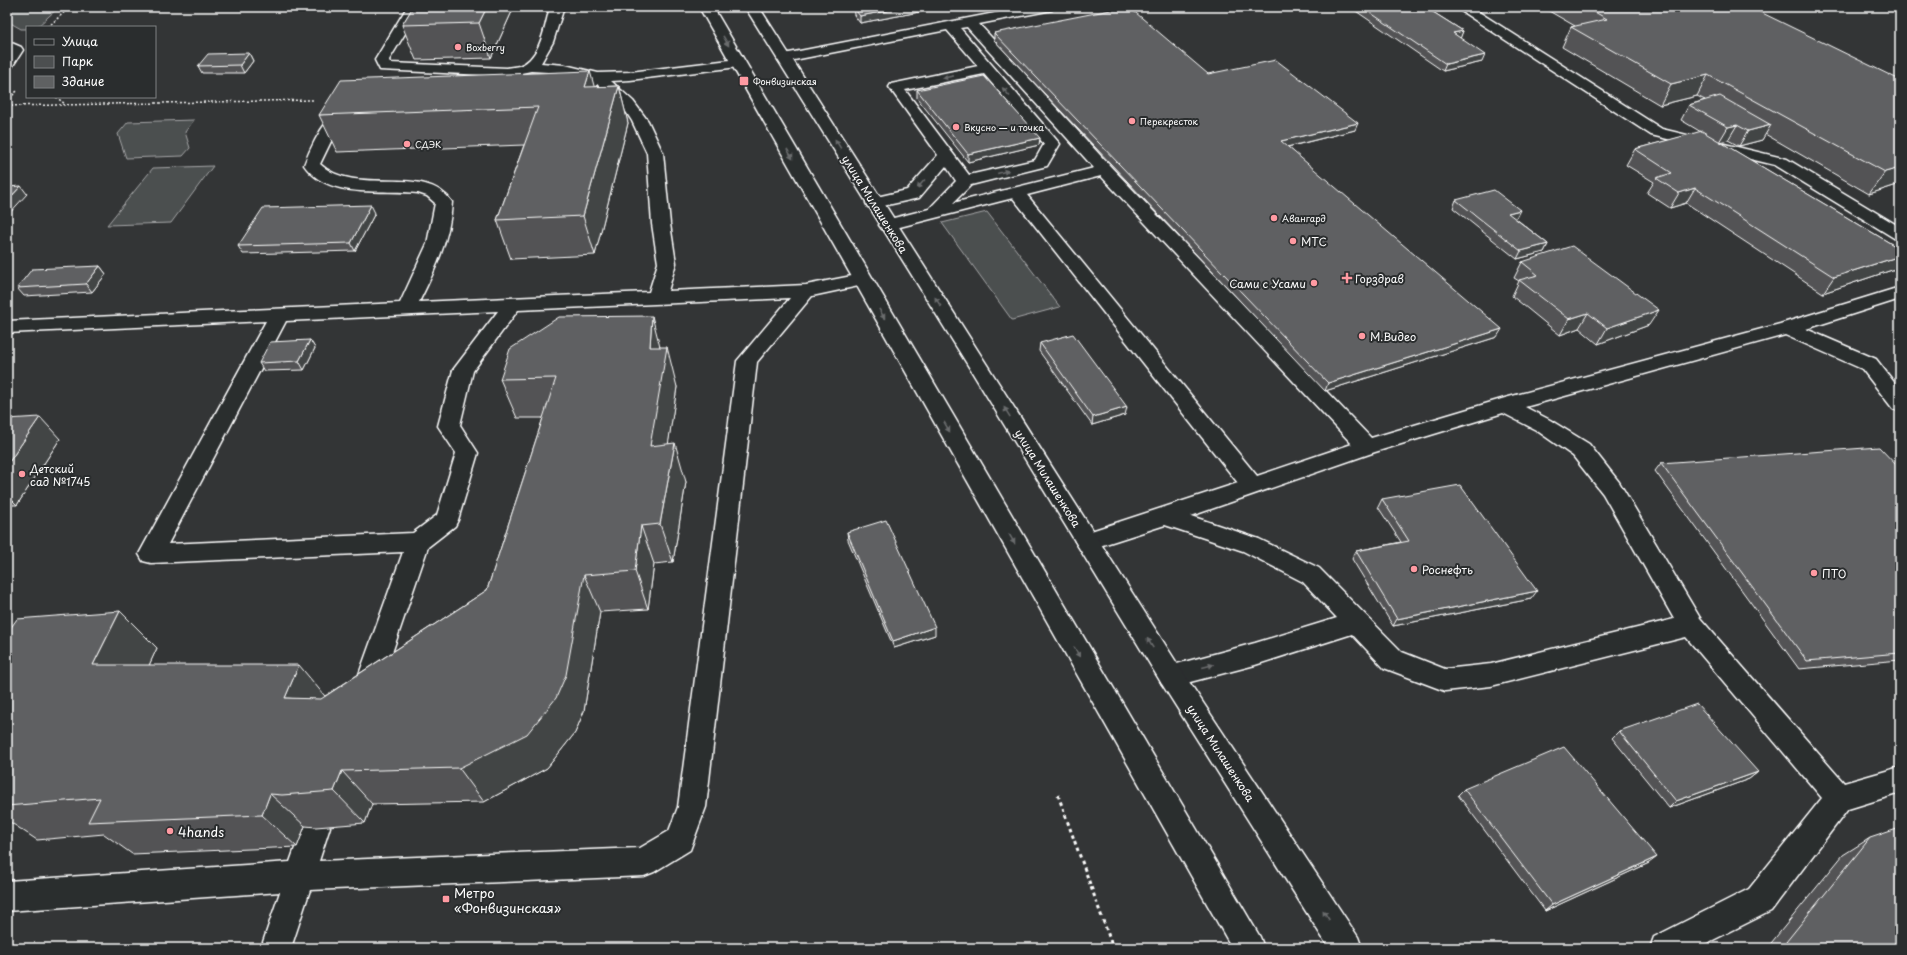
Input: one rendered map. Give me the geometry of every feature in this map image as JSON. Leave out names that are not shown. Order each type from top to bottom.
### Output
[{"type":"main road","points":[[414,7],[382,60],[385,67],[507,72],[524,69],[536,62],[542,53],[557,7]]},
{"type":"main road","points":[[706,7],[862,280],[1249,948]]},
{"type":"main road","name":"улица Милашенкова","points":[[752,7],[1171,676],[1347,948]]},
{"type":"main road","points":[[784,58],[1047,7]]},
{"type":"main road","points":[[1462,7],[1657,132],[1781,162],[1900,234]]},
{"type":"main road","points":[[969,22],[1105,170],[1367,447]]},
{"type":"main road","points":[[936,213],[965,182],[1041,163],[1052,144],[986,69],[950,25]]},
{"type":"main road","points":[[7,45],[16,50],[7,64]]},
{"type":"main road","points":[[528,67],[565,69],[598,77],[630,76],[738,63]]},
{"type":"main road","points":[[965,182],[896,87],[986,69]]},
{"type":"main road","points":[[555,95],[581,90],[598,77]]},
{"type":"main road","points":[[598,77],[628,104],[640,121],[655,153],[667,263],[657,298]]},
{"type":"main road","points":[[362,105],[337,118],[323,136],[312,165],[318,173],[336,182],[417,188],[434,192],[444,202],[444,216],[428,267],[406,309]]},
{"type":"main road","points":[[874,203],[913,194],[946,155]]},
{"type":"main road","points":[[888,225],[1105,170]]},
{"type":"main road","points":[[1017,193],[1253,486]]},
{"type":"main road","points":[[7,327],[806,291],[862,280]]},
{"type":"main road","points":[[7,896],[300,876],[644,862],[680,840],[692,808],[747,360],[806,291]]},
{"type":"main road","points":[[1087,540],[1165,516],[1367,447],[1505,405],[1787,328],[1900,293]]},
{"type":"main road","points":[[359,712],[418,542],[447,520],[467,453],[449,426],[463,370],[513,304]]},
{"type":"main road","points":[[279,315],[151,554],[418,542]]},
{"type":"main road","points":[[1787,328],[1869,364],[1900,404]]},
{"type":"main road","points":[[1505,405],[1543,425],[1581,450],[1611,488],[1691,625],[1839,798]]},
{"type":"main road","points":[[1165,516],[1251,545],[1311,575],[1393,660],[1445,680],[1490,675],[1691,625]]},
{"type":"main road","points":[[1171,676],[1255,654],[1356,623]]},
{"type":"main road","points":[[1665,948],[1760,900],[1839,798],[1900,780]]},
{"type":"main road","points":[[276,948],[316,827]]},
{"type":"path","points":[[49,26],[70,7]]},
{"type":"path","points":[[57,98],[66,105]]},
{"type":"path","points":[[7,106],[319,100]]},
{"type":"path","points":[[1058,794],[1113,948]]},
{"type":"green space","points":[[7,7],[59,7],[38,26],[26,26],[26,29],[21,29],[7,21]]},
{"type":"green space","points":[[194,120],[185,132],[190,148],[183,156],[126,158],[118,134],[128,122]]},
{"type":"green space","points":[[213,166],[171,223],[107,225],[153,168]]},
{"type":"green space","points":[[987,212],[1060,307],[1012,320],[942,223]]},
{"type":"building","points":[[413,7],[487,7],[479,23],[402,25]]},
{"type":"building","points":[[853,7],[907,7],[860,16]]},
{"type":"building","points":[[1129,7],[1208,74],[1276,60],[1358,123],[1281,141],[1502,329],[1328,383],[994,33]]},
{"type":"building","points":[[1362,7],[1425,7],[1463,31],[1453,33],[1485,55],[1446,64]]},
{"type":"building","points":[[1586,7],[1750,7],[1900,80],[1900,168],[1885,172],[1708,75],[1671,84],[1571,27],[1607,19]]},
{"type":"building","points":[[249,53],[240,65],[198,66],[208,54]]},
{"type":"building","points":[[590,71],[585,87],[619,86],[583,216],[497,220],[538,107],[319,115],[341,80]]},
{"type":"building","points":[[984,76],[1040,138],[968,154],[917,90]]},
{"type":"building","points":[[1720,96],[1771,125],[1748,131],[1737,125],[1728,127],[1689,105]]},
{"type":"building","points":[[1702,131],[1900,249],[1900,256],[1834,277],[1695,188],[1679,193],[1656,178],[1672,173],[1635,149]]},
{"type":"building","points":[[21,186],[7,201],[7,187]]},
{"type":"building","points":[[1494,190],[1520,210],[1508,213],[1548,244],[1521,251],[1456,200]]},
{"type":"building","points":[[371,205],[351,243],[238,246],[263,208]]},
{"type":"building","points":[[1572,246],[1659,310],[1607,328],[1588,313],[1569,319],[1519,280],[1538,275],[1522,262]]},
{"type":"building","points":[[100,266],[86,284],[17,288],[32,269]]},
{"type":"building","points":[[652,316],[650,347],[667,347],[650,446],[675,443],[660,524],[641,526],[635,571],[584,575],[566,675],[556,698],[527,734],[459,768],[342,771],[334,791],[282,795],[270,794],[262,815],[88,822],[100,798],[7,806],[7,633],[17,619],[120,611],[93,665],[299,665],[285,698],[321,699],[487,590],[556,378],[500,379],[510,349],[559,317]]},
{"type":"building","points":[[1073,334],[1127,407],[1093,417],[1040,343]]},
{"type":"building","points":[[310,340],[299,361],[259,363],[270,342]]},
{"type":"building","points":[[40,417],[7,465],[7,419]]},
{"type":"building","name":"ПТО","points":[[1879,447],[1900,469],[1900,653],[1807,661],[1661,463]]},
{"type":"building","points":[[1460,485],[1537,591],[1397,619],[1356,551],[1409,541],[1382,499]]},
{"type":"building","points":[[886,520],[935,627],[893,641],[847,532]]},
{"type":"building","points":[[1697,704],[1758,772],[1676,801],[1619,731]]},
{"type":"building","points":[[1564,747],[1657,857],[1552,905],[1464,789]]},
{"type":"building","points":[[1900,828],[1900,948],[1788,948],[1786,942],[1870,838]]},
{"type":"place","name":"Boxberry","points":[[458,47]]},
{"type":"place","name":"Фонвизинская","points":[[744,81]]},
{"type":"place","name":"Перекресток","points":[[1132,121]]},
{"type":"place","name":"Вкусно — и точка","points":[[956,127]]},
{"type":"place","name":"СДЭК","points":[[407,144]]},
{"type":"place","name":"Авангард","points":[[1274,218]]},
{"type":"place","name":"МТС","points":[[1293,241]]},
{"type":"place","name":"Горздрав","points":[[1347,278]]},
{"type":"place","name":"Сами с Усами","points":[[1314,283]]},
{"type":"place","name":"М.Видео","points":[[1362,336]]},
{"type":"place","name":"Детский сад №1745","points":[[22,474]]},
{"type":"place","name":"Роснефть","points":[[1414,569]]},
{"type":"place","name":"ПТО","points":[[1814,573]]},
{"type":"place","name":"4hands","points":[[170,831]]},
{"type":"place","name":"Метро «Фонвизинская»","points":[[446,899]]}]
